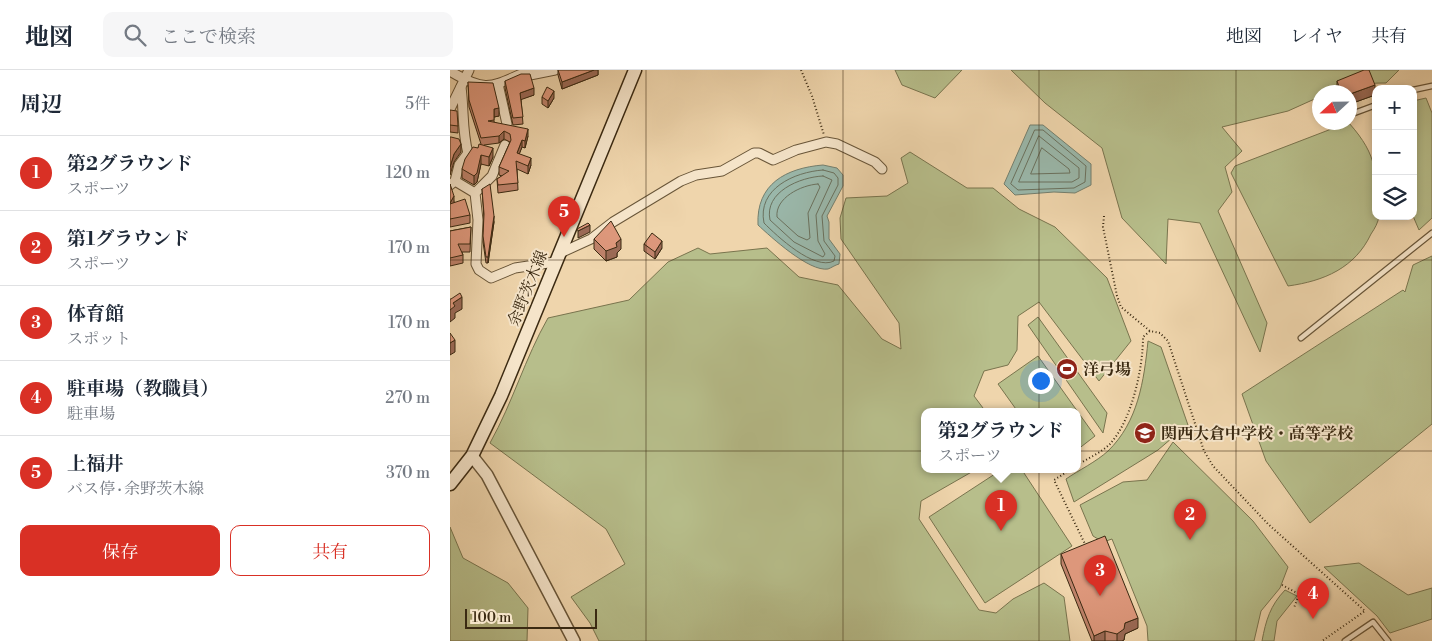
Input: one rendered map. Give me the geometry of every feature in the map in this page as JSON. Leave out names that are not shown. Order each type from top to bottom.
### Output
[{"type":"main road","name":"余野茨木線","points":[[450,484],[472,456],[501,396],[556,258],[635,70]]},
{"type":"street","points":[[508,81],[531,70]]},
{"type":"street","points":[[450,71],[482,86],[555,70]]},
{"type":"street","points":[[450,109],[465,77]]},
{"type":"street","points":[[454,180],[459,165],[468,153],[464,139],[465,77]]},
{"type":"street","points":[[498,84],[507,124]]},
{"type":"street","points":[[505,145],[492,176],[475,193],[473,228],[476,264],[478,270],[491,278],[515,268],[556,258],[591,239],[613,222],[689,177],[722,171],[754,153],[759,153],[773,160],[826,142],[837,144],[875,162],[882,169]]},
{"type":"street","points":[[450,165],[454,180],[475,193]]},
{"type":"street","points":[[472,456],[488,475],[574,641]]},
{"type":"lane","points":[[1417,89],[1432,86]]},
{"type":"lane","points":[[1357,112],[1372,107]]},
{"type":"lane","points":[[1301,338],[1432,233]]},
{"type":"lane","points":[[1346,641],[1373,622],[1388,641]]},
{"type":"path","points":[[801,70],[812,96],[826,142]]},
{"type":"path","points":[[1104,216],[1103,227],[1121,307],[1150,331],[1160,333],[1168,341],[1204,450],[1213,466],[1268,524],[1365,611],[1322,641]]},
{"type":"path","points":[[1081,462],[1110,444],[1129,411],[1143,360],[1143,337],[1150,331]]},
{"type":"path","points":[[1065,473],[1054,480],[1086,546]]},
{"type":"path","points":[[1282,585],[1299,594],[1294,608]]},
{"type":"green space","points":[[895,70],[962,70],[935,98],[902,85]]},
{"type":"green space","points":[[1011,70],[1399,70],[1386,83],[1357,86],[1312,85],[1312,100],[1288,111],[1222,127],[1242,151],[1225,167],[1232,192],[1218,211],[1267,323],[1260,352],[1200,223],[1168,219],[1166,264],[1122,218],[1102,148],[1045,103]]},
{"type":"green space","points":[[1426,98],[1432,113],[1432,218],[1419,230],[1415,220],[1417,220],[1417,100]]},
{"type":"green space","points":[[1329,130],[1355,130],[1366,146],[1372,159],[1372,220],[1378,220],[1377,223],[1364,246],[1347,264],[1337,271],[1314,281],[1288,286],[1231,173],[1235,166]]},
{"type":"green space","points":[[910,152],[967,188],[993,188],[1019,209],[1055,227],[1107,278],[1131,341],[1099,381],[1039,302],[1018,316],[1017,350],[1008,365],[984,371],[974,396],[983,408],[921,408],[921,473],[970,473],[921,501],[919,519],[979,610],[996,613],[1013,599],[1044,583],[1064,597],[1070,641],[599,641],[590,623],[571,597],[625,564],[606,529],[490,443],[548,318],[629,300],[668,262],[698,248],[710,254],[767,248],[799,277],[838,285],[882,339],[901,349],[899,323],[841,239],[840,218],[846,198],[887,196],[908,183],[901,158]]},
{"type":"green space","points":[[1432,256],[1432,424],[1310,523],[1266,461],[1242,394],[1403,290],[1405,292],[1413,265]]},
{"type":"green space","name":"洋弓場","points":[[1038,317],[1107,413],[1103,433],[1028,325]]},
{"type":"green space","points":[[1148,341],[1161,347],[1189,428],[1172,438],[1158,450],[1074,502],[1066,479],[1076,473],[1081,473],[1081,470],[1108,451],[1118,440],[1133,414],[1144,371]]},
{"type":"green space","points":[[1038,356],[1075,408],[1015,408],[998,384]]},
{"type":"green space","points":[[1081,416],[1095,436],[1081,447]]},
{"type":"green space","points":[[1173,442],[1253,521],[1288,567],[1280,588],[1261,611],[1254,641],[1148,641],[1147,626],[1112,539],[1103,542],[1093,536],[1080,505],[1123,482],[1147,480]]},
{"type":"green space","points":[[996,473],[1024,473],[1072,546],[985,603],[929,517]]},
{"type":"green space","points":[[450,527],[463,558],[508,583],[528,608],[527,641],[450,641]]},
{"type":"green space","points":[[1359,563],[1408,595],[1432,588],[1432,619],[1390,633],[1377,616],[1324,567]]},
{"type":"green space","points":[[1285,590],[1297,596],[1277,621],[1274,641],[1262,641],[1269,614]]},
{"type":"water","points":[[1030,125],[1043,125],[1091,164],[1091,185],[1075,193],[1054,192],[1015,195],[1004,184]]},
{"type":"water","points":[[823,165],[837,168],[843,175],[843,186],[827,216],[829,239],[840,254],[839,264],[828,269],[811,265],[801,260],[758,225],[762,199],[776,181],[786,174],[797,170]]},
{"type":"building","points":[[558,70],[594,70],[562,82]]},
{"type":"building","points":[[1364,70],[1369,70],[1375,85],[1357,91],[1357,85],[1338,85],[1337,81]]},
{"type":"building","points":[[521,74],[530,74],[534,88],[520,93],[523,117],[513,118],[505,81]]},
{"type":"building","points":[[468,82],[493,83],[499,108],[494,109],[494,120],[488,121],[528,129],[525,141],[522,140],[517,153],[531,158],[528,166],[516,161],[518,183],[498,185],[497,179],[509,171],[499,167],[511,140],[510,134],[504,131],[499,136],[481,138],[469,100]]},
{"type":"building","points":[[547,87],[554,91],[548,101],[542,97]]},
{"type":"building","points":[[450,110],[457,111],[458,126],[450,125]]},
{"type":"building","points":[[450,137],[459,139],[461,144],[454,154],[450,167]]},
{"type":"building","points":[[479,144],[493,148],[489,157],[481,155],[477,173],[474,176],[462,169],[465,159],[473,147],[478,148]]},
{"type":"building","points":[[450,184],[454,196],[450,203]]},
{"type":"building","points":[[490,184],[494,216],[488,257],[486,257],[483,236],[482,189]]},
{"type":"building","points":[[465,199],[470,215],[450,219],[450,204]]},
{"type":"building","points":[[611,221],[621,239],[616,243],[617,247],[606,251],[594,239]]},
{"type":"building","points":[[588,223],[590,225],[578,231],[577,229]]},
{"type":"building","points":[[471,227],[470,244],[458,244],[463,255],[450,258],[450,231]]},
{"type":"building","points":[[652,233],[662,241],[655,252],[644,244]]},
{"type":"building","points":[[460,293],[462,297],[453,303],[455,306],[450,310],[450,299]]},
{"type":"building","points":[[450,333],[455,340],[450,343]]},
{"type":"building","points":[[1105,536],[1138,618],[1125,623],[1124,629],[1117,634],[1105,631],[1094,636],[1061,554]]},
{"type":"place","name":"上福井","points":[[564,237]]},
{"type":"place","name":"洋弓場","points":[[1067,369]]},
{"type":"place","name":"関西大倉中学校・高等学校","points":[[1145,433]]},
{"type":"place","name":"第2グラウンド","points":[[1001,531]]},
{"type":"place","name":"第1グラウンド","points":[[1190,540]]},
{"type":"place","name":"体育館","points":[[1100,596]]},
{"type":"place","name":"駐車場（教職員）","points":[[1313,619]]}]
